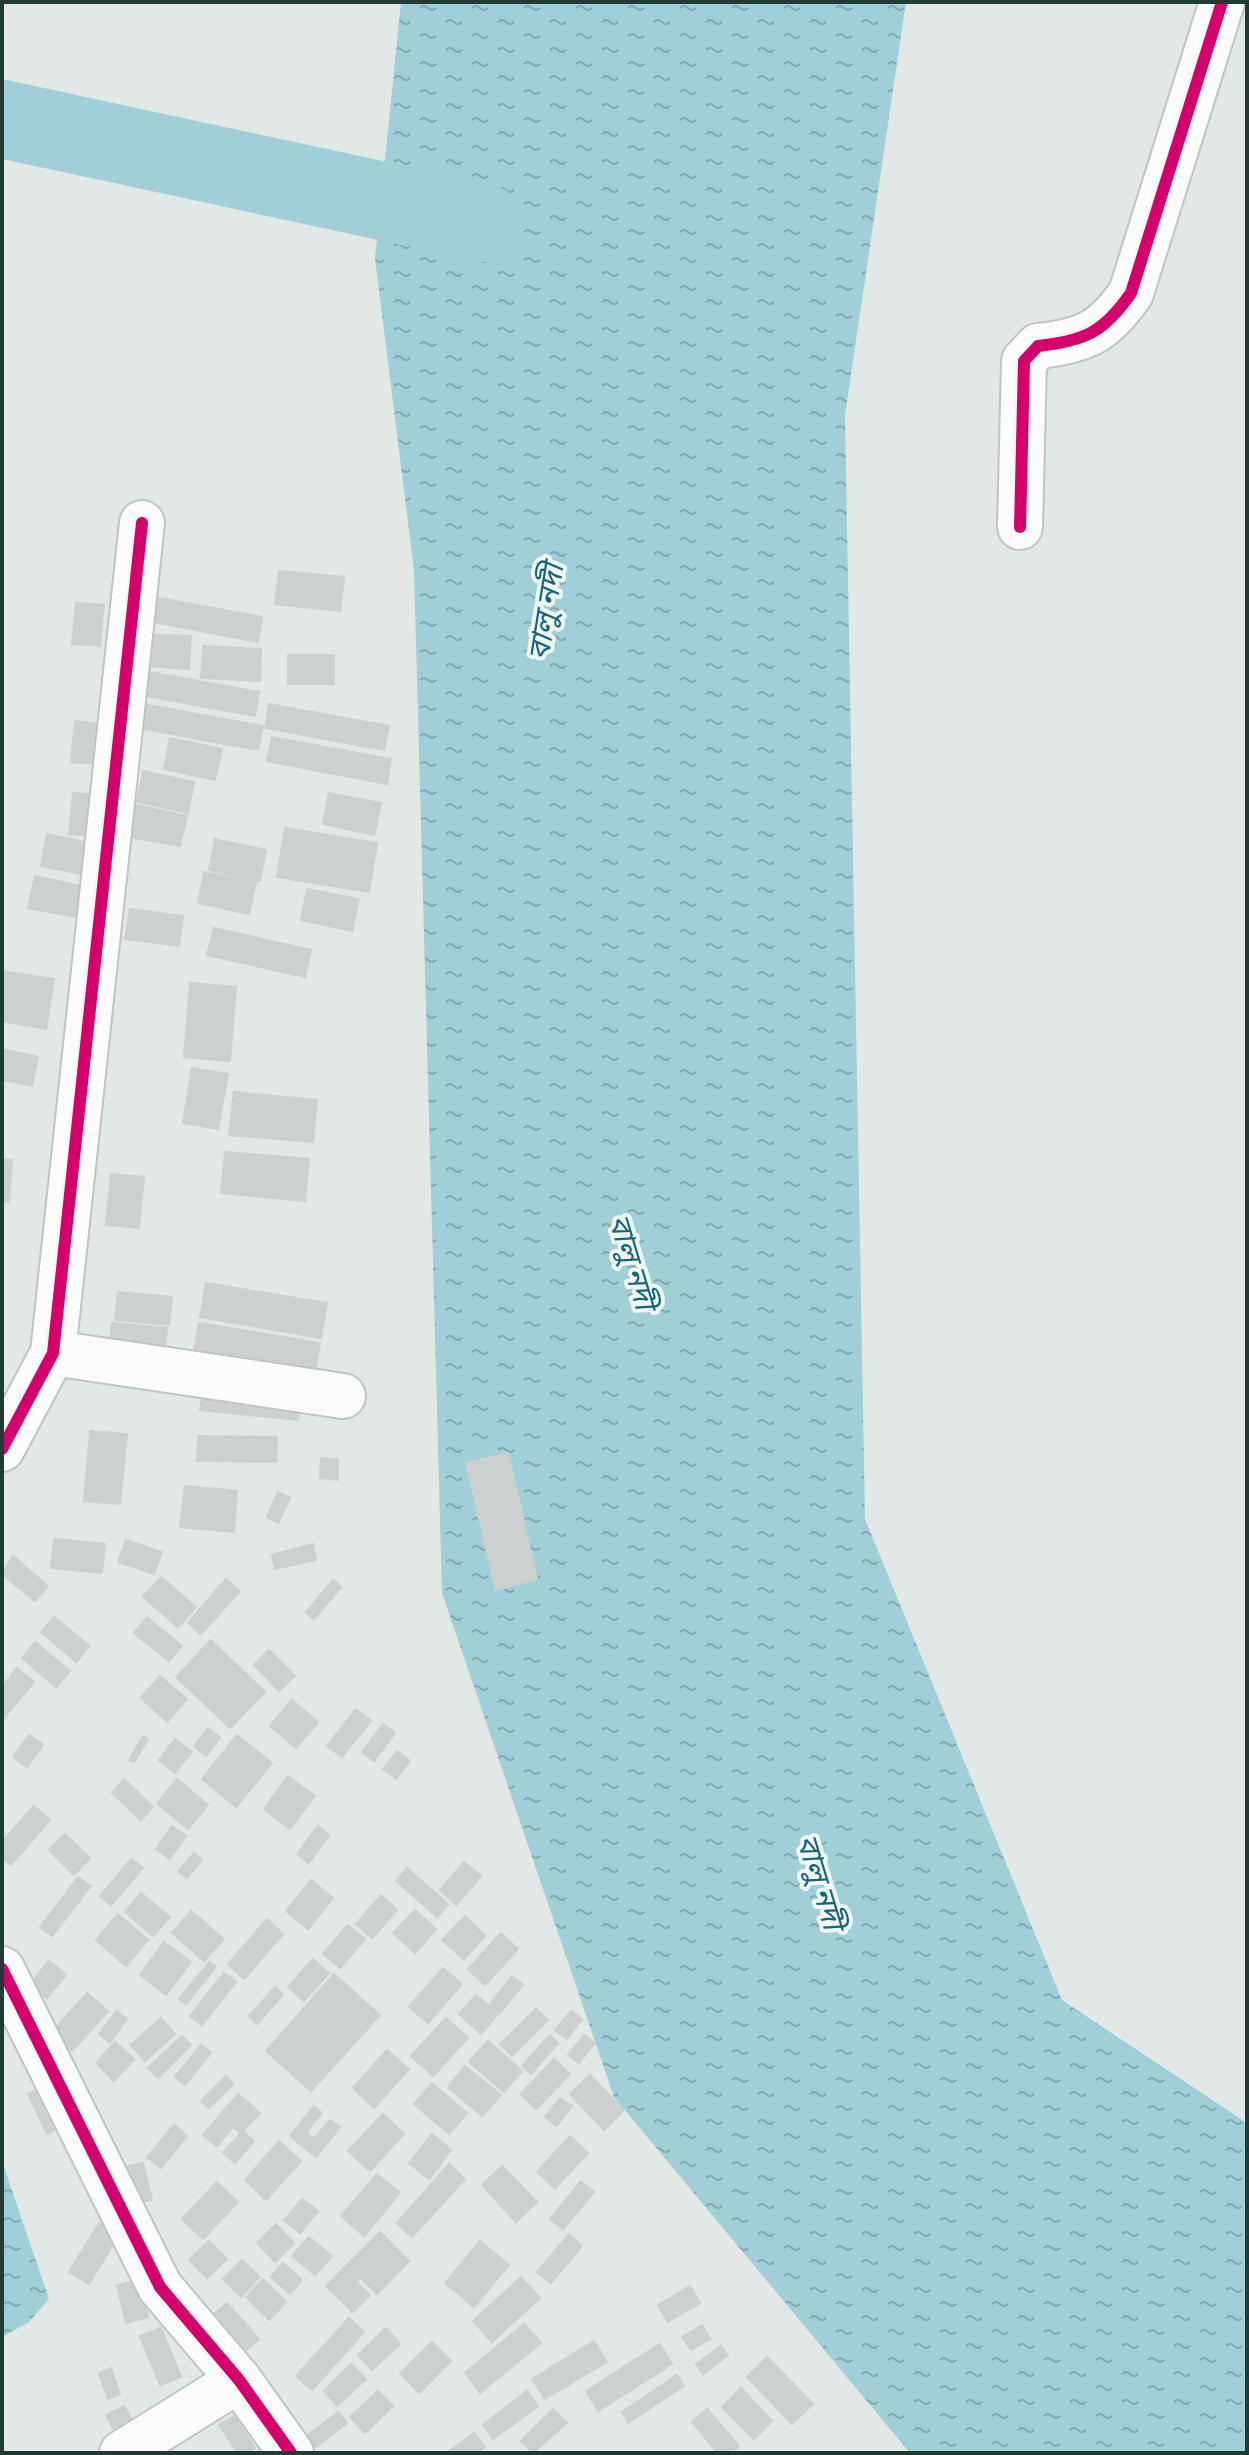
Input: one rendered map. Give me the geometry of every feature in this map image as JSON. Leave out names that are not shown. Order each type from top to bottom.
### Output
[{"type":"street","points":[[1020,527],[1024,361],[1038,346],[1064,343],[1097,332],[1116,315],[1131,293],[1222,2]]},
{"type":"street","points":[[2,1449],[53,1353],[142,523]]},
{"type":"street","points":[[53,1353],[343,1396]]},
{"type":"street","points":[[2,1969],[160,2287],[239,2380],[291,2453]]},
{"type":"street","points":[[122,2453],[239,2380]]},
{"type":"water","name":"বালু নদী","points":[[401,2],[906,2],[845,415],[865,1519],[1062,2000],[1247,2123],[1247,2453],[910,2453],[614,2097],[442,1593],[414,570],[375,258]]},
{"type":"water","points":[[2,2161],[49,2299],[29,2322],[2,2337]]},
{"type":"building","points":[[279,571],[344,577],[340,611],[275,604]]},
{"type":"building","points":[[143,595],[262,617],[258,642],[138,619]]},
{"type":"building","points":[[76,603],[104,605],[100,646],[72,644]]},
{"type":"building","points":[[132,634],[191,636],[189,669],[130,665]]},
{"type":"building","points":[[203,646],[261,649],[260,681],[201,678]]},
{"type":"building","points":[[288,655],[334,655],[334,684],[288,684]]},
{"type":"building","points":[[139,670],[259,692],[255,716],[135,694]]},
{"type":"building","points":[[143,704],[263,726],[258,750],[138,728]]},
{"type":"building","points":[[269,704],[389,726],[384,750],[265,728]]},
{"type":"building","points":[[75,721],[103,724],[100,764],[71,762]]},
{"type":"building","points":[[272,737],[391,759],[387,784],[267,761]]},
{"type":"building","points":[[170,738],[222,749],[215,780],[164,769]]},
{"type":"building","points":[[143,771],[194,782],[188,813],[137,802]]},
{"type":"building","points":[[73,793],[101,795],[98,836],[69,834]]},
{"type":"building","points":[[329,793],[381,803],[374,835],[323,824]]},
{"type":"building","points":[[136,805],[187,816],[180,846],[129,837]]},
{"type":"building","points":[[285,828],[377,843],[369,892],[277,877]]},
{"type":"building","points":[[47,834],[99,845],[92,876],[41,866]]},
{"type":"building","points":[[215,839],[266,850],[260,881],[209,870]]},
{"type":"building","points":[[204,872],[256,882],[249,914],[198,903]]},
{"type":"building","points":[[35,876],[86,887],[80,918],[28,908]]},
{"type":"building","points":[[307,889],[359,899],[352,931],[301,920]]},
{"type":"building","points":[[130,909],[183,916],[179,946],[125,939]]},
{"type":"building","points":[[214,928],[311,950],[305,977],[207,955]]},
{"type":"building","points":[[2,971],[54,979],[46,1029],[2,1021]]},
{"type":"building","points":[[190,983],[236,987],[230,1061],[184,1057]]},
{"type":"building","points":[[2,1049],[38,1057],[32,1086],[2,1080]]},
{"type":"building","points":[[192,1068],[228,1074],[218,1129],[183,1123]]},
{"type":"building","points":[[234,1092],[317,1100],[313,1142],[229,1135]]},
{"type":"building","points":[[225,1152],[309,1159],[305,1201],[221,1193]]},
{"type":"building","points":[[2,1160],[12,1160],[9,1202],[2,1201]]},
{"type":"building","points":[[111,1174],[144,1177],[139,1228],[106,1225]]},
{"type":"building","points":[[206,1283],[327,1303],[321,1338],[200,1317]]},
{"type":"building","points":[[118,1292],[172,1297],[169,1325],[115,1320]]},
{"type":"building","points":[[112,1323],[167,1328],[164,1356],[109,1351]]},
{"type":"building","points":[[199,1323],[320,1343],[314,1378],[193,1357]]},
{"type":"building","points":[[203,1391],[300,1401],[298,1420],[200,1410]]},
{"type":"building","points":[[90,1431],[127,1434],[120,1504],[84,1501]]},
{"type":"building","points":[[198,1436],[277,1437],[276,1462],[197,1461]]},
{"type":"building","points":[[508,1453],[537,1579],[496,1590],[466,1463]]},
{"type":"building","points":[[321,1458],[338,1459],[338,1480],[320,1478]]},
{"type":"building","points":[[185,1486],[237,1491],[234,1532],[180,1527]]},
{"type":"building","points":[[278,1492],[290,1498],[278,1523],[267,1517]]},
{"type":"building","points":[[54,1539],[105,1544],[102,1573],[51,1568]]},
{"type":"building","points":[[126,1540],[162,1552],[154,1574],[118,1562]]},
{"type":"building","points":[[313,1544],[316,1560],[275,1569],[272,1555]]},
{"type":"building","points":[[13,1556],[48,1586],[35,1601],[2,1574]]},
{"type":"building","points":[[161,1577],[196,1607],[178,1627],[143,1597]]},
{"type":"building","points":[[226,1579],[240,1591],[201,1634],[188,1623]]},
{"type":"building","points":[[333,1580],[341,1587],[314,1619],[306,1612]]},
{"type":"building","points":[[54,1617],[89,1646],[76,1662],[41,1632]]},
{"type":"building","points":[[147,1617],[182,1646],[169,1661],[134,1633]]},
{"type":"building","points":[[211,1640],[265,1692],[230,1728],[176,1677]]},
{"type":"building","points":[[35,1642],[70,1671],[56,1687],[22,1658]]},
{"type":"building","points":[[269,1650],[295,1676],[279,1691],[254,1665]]},
{"type":"building","points":[[17,1668],[34,1682],[2,1720],[2,1687]]},
{"type":"building","points":[[160,1676],[187,1699],[167,1722],[141,1698]]},
{"type":"building","points":[[292,1700],[318,1722],[296,1748],[270,1726]]},
{"type":"building","points":[[356,1709],[371,1721],[342,1757],[327,1746]]},
{"type":"building","points":[[383,1724],[395,1733],[374,1761],[362,1752]]},
{"type":"building","points":[[208,1728],[220,1738],[206,1756],[194,1746]]},
{"type":"building","points":[[29,1735],[43,1745],[27,1767],[13,1757]]},
{"type":"building","points":[[237,1735],[272,1763],[236,1807],[202,1779]]},
{"type":"building","points":[[143,1736],[148,1739],[134,1762],[129,1760]]},
{"type":"building","points":[[175,1739],[192,1752],[175,1773],[159,1760]]},
{"type":"building","points":[[397,1751],[410,1761],[396,1779],[383,1769]]},
{"type":"building","points":[[288,1776],[315,1796],[290,1829],[264,1809]]},
{"type":"building","points":[[124,1779],[153,1807],[141,1820],[112,1793]]},
{"type":"building","points":[[177,1779],[208,1805],[188,1829],[157,1803]]},
{"type":"building","points":[[34,1806],[50,1820],[11,1865],[2,1857],[2,1842]]},
{"type":"building","points":[[172,1826],[186,1836],[170,1859],[156,1849]]},
{"type":"building","points":[[318,1826],[329,1835],[309,1863],[297,1854]]},
{"type":"building","points":[[65,1834],[90,1858],[74,1875],[49,1850]]},
{"type":"building","points":[[194,1853],[202,1860],[187,1878],[178,1871]]},
{"type":"building","points":[[131,1859],[143,1868],[111,1905],[100,1896]]},
{"type":"building","points":[[464,1862],[481,1876],[456,1905],[440,1890]]},
{"type":"building","points":[[407,1868],[448,1904],[437,1917],[396,1881]]},
{"type":"building","points":[[78,1877],[91,1886],[52,1936],[40,1927]]},
{"type":"building","points":[[311,1880],[333,1898],[308,1929],[286,1911]]},
{"type":"building","points":[[141,1893],[170,1917],[153,1936],[125,1912]]},
{"type":"building","points":[[381,1895],[397,1910],[372,1938],[356,1924]]},
{"type":"building","points":[[415,1910],[436,1929],[415,1953],[393,1933]]},
{"type":"building","points":[[191,1911],[224,1939],[204,1961],[172,1933]]},
{"type":"building","points":[[118,1914],[148,1940],[126,1966],[96,1940]]},
{"type":"building","points":[[465,1916],[485,1936],[464,1959],[442,1940]]},
{"type":"building","points":[[267,1919],[283,1934],[244,1979],[228,1964]]},
{"type":"building","points":[[348,1925],[365,1939],[340,1968],[323,1954]]},
{"type":"building","points":[[501,1933],[518,1949],[485,1985],[468,1969]]},
{"type":"building","points":[[164,1942],[191,1962],[166,1995],[140,1975]]},
{"type":"building","points":[[313,1959],[329,1973],[304,2001],[288,1987]]},
{"type":"building","points":[[49,1961],[66,1975],[47,1998],[30,1984]]},
{"type":"building","points":[[209,1962],[216,1967],[186,2004],[179,1999]]},
{"type":"building","points":[[443,1968],[462,1984],[428,2023],[409,2007]]},
{"type":"building","points":[[224,1973],[236,1982],[202,2025],[190,2016]]},
{"type":"building","points":[[334,1974],[380,2015],[311,2091],[266,2051]]},
{"type":"building","points":[[512,1976],[523,1985],[500,2013],[490,2004]]},
{"type":"building","points":[[275,1987],[283,1995],[257,2024],[249,2016]]},
{"type":"building","points":[[87,1993],[108,2011],[72,2051],[52,2032]]},
{"type":"building","points":[[476,1995],[498,2014],[481,2034],[459,2014]]},
{"type":"building","points":[[536,2009],[548,2020],[512,2056],[500,2044]]},
{"type":"building","points":[[117,2011],[127,2019],[110,2042],[99,2034]]},
{"type":"building","points":[[571,2011],[582,2019],[567,2039],[555,2030]]},
{"type":"building","points":[[161,2018],[175,2034],[145,2061],[131,2045]]},
{"type":"building","points":[[446,2018],[468,2038],[433,2076],[411,2056]]},
{"type":"building","points":[[550,2035],[558,2043],[531,2074],[522,2066]]},
{"type":"building","points":[[584,2035],[595,2043],[579,2063],[568,2055]]},
{"type":"building","points":[[182,2036],[191,2045],[158,2078],[148,2068]]},
{"type":"building","points":[[488,2041],[522,2071],[504,2092],[469,2062]]},
{"type":"building","points":[[115,2042],[134,2059],[114,2081],[96,2063]]},
{"type":"building","points":[[201,2045],[211,2053],[185,2085],[175,2077]]},
{"type":"building","points":[[387,2050],[409,2069],[374,2108],[353,2088]]},
{"type":"building","points":[[554,2059],[570,2074],[536,2109],[521,2094]]},
{"type":"building","points":[[465,2066],[501,2095],[482,2116],[448,2087]]},
{"type":"building","points":[[590,2075],[624,2110],[604,2130],[570,2094]]},
{"type":"building","points":[[226,2076],[233,2084],[209,2108],[201,2101]]},
{"type":"building","points":[[432,2083],[467,2113],[449,2134],[414,2104]]},
{"type":"building","points":[[46,2085],[65,2125],[47,2134],[28,2094]]},
{"type":"building","points":[[238,2094],[260,2113],[243,2131],[254,2141],[235,2163],[223,2153],[241,2133],[233,2127],[217,2146],[203,2135]]},
{"type":"building","points":[[560,2098],[572,2106],[556,2126],[545,2117]]},
{"type":"building","points":[[314,2106],[322,2113],[306,2132],[314,2139],[330,2120],[340,2127],[316,2157],[290,2136]]},
{"type":"building","points":[[383,2114],[404,2134],[370,2171],[348,2151]]},
{"type":"building","points":[[174,2125],[187,2136],[161,2168],[147,2157]]},
{"type":"building","points":[[432,2134],[451,2150],[429,2179],[409,2163]]},
{"type":"building","points":[[570,2136],[588,2153],[555,2188],[537,2172]]},
{"type":"building","points":[[279,2141],[301,2161],[266,2200],[245,2180]]},
{"type":"building","points":[[143,2163],[152,2200],[130,2205],[121,2168]]},
{"type":"building","points":[[449,2164],[465,2179],[412,2237],[397,2223]]},
{"type":"building","points":[[502,2166],[537,2202],[516,2222],[482,2185]]},
{"type":"building","points":[[377,2174],[400,2193],[364,2236],[341,2216]]},
{"type":"building","points":[[581,2181],[594,2192],[563,2229],[550,2219]]},
{"type":"building","points":[[217,2182],[238,2202],[203,2239],[182,2219]]},
{"type":"building","points":[[302,2199],[318,2211],[300,2233],[284,2220]]},
{"type":"building","points":[[99,2223],[119,2235],[89,2284],[69,2272]]},
{"type":"building","points":[[276,2224],[294,2243],[275,2262],[257,2243]]},
{"type":"building","points":[[380,2232],[409,2261],[377,2294],[361,2278],[356,2282],[370,2295],[353,2312],[326,2286]]},
{"type":"building","points":[[569,2234],[582,2246],[551,2283],[537,2272]]},
{"type":"building","points":[[309,2237],[332,2256],[315,2275],[292,2256]]},
{"type":"building","points":[[209,2241],[227,2259],[207,2278],[189,2260]]},
{"type":"building","points":[[480,2241],[509,2265],[474,2307],[445,2283]]},
{"type":"building","points":[[242,2260],[260,2277],[241,2297],[223,2279]]},
{"type":"building","points":[[283,2263],[302,2280],[290,2294],[271,2277]]},
{"type":"building","points":[[521,2277],[540,2298],[492,2342],[473,2321]]},
{"type":"building","points":[[263,2279],[286,2302],[269,2320],[246,2297]]},
{"type":"building","points":[[139,2280],[148,2317],[126,2323],[117,2285]]},
{"type":"building","points":[[690,2286],[700,2303],[668,2322],[658,2305]]},
{"type":"building","points":[[227,2303],[259,2339],[231,2363],[200,2327]]},
{"type":"building","points":[[349,2318],[364,2332],[312,2390],[296,2376]]},
{"type":"building","points":[[524,2324],[541,2343],[480,2393],[465,2373]]},
{"type":"building","points":[[702,2325],[710,2339],[691,2350],[682,2337]]},
{"type":"building","points":[[161,2328],[181,2377],[160,2385],[140,2336]]},
{"type":"building","points":[[386,2328],[400,2344],[372,2370],[358,2355]]},
{"type":"building","points":[[594,2341],[607,2362],[545,2399],[532,2379]]},
{"type":"building","points":[[432,2342],[451,2361],[419,2393],[400,2373]]},
{"type":"building","points":[[660,2344],[672,2364],[598,2411],[586,2391]]},
{"type":"building","points":[[721,2346],[728,2355],[703,2374],[696,2364]]},
{"type":"building","points":[[767,2357],[813,2404],[792,2424],[747,2377]]},
{"type":"building","points":[[351,2364],[366,2379],[337,2406],[324,2391]]},
{"type":"building","points":[[111,2368],[120,2394],[108,2399],[99,2373]]},
{"type":"building","points":[[677,2375],[684,2386],[628,2423],[622,2412]]},
{"type":"building","points":[[741,2388],[772,2421],[754,2439],[722,2407]]},
{"type":"building","points":[[378,2391],[393,2406],[365,2433],[350,2417]]},
{"type":"building","points":[[527,2391],[538,2406],[493,2439],[483,2425]]},
{"type":"building","points":[[124,2406],[138,2431],[120,2441],[106,2415]]},
{"type":"building","points":[[553,2409],[567,2423],[533,2453],[521,2441]]},
{"type":"building","points":[[707,2409],[739,2446],[730,2453],[718,2453],[692,2422]]},
{"type":"building","points":[[338,2412],[347,2423],[316,2447],[307,2436]]},
{"type":"building","points":[[234,2416],[255,2448],[248,2453],[238,2453],[219,2425]]},
{"type":"building","points":[[474,2433],[485,2447],[477,2453],[446,2453]]},
{"type":"waterway","points":[[2,119],[485,223]]},
{"type":"cycle path","points":[[1020,527],[1024,361],[1038,346],[1069,341],[1102,326],[1131,293],[1222,2]]},
{"type":"cycle path","points":[[2,1449],[53,1353],[142,523]]},
{"type":"cycle path","points":[[2,1969],[160,2287],[239,2380],[291,2453]]}]
